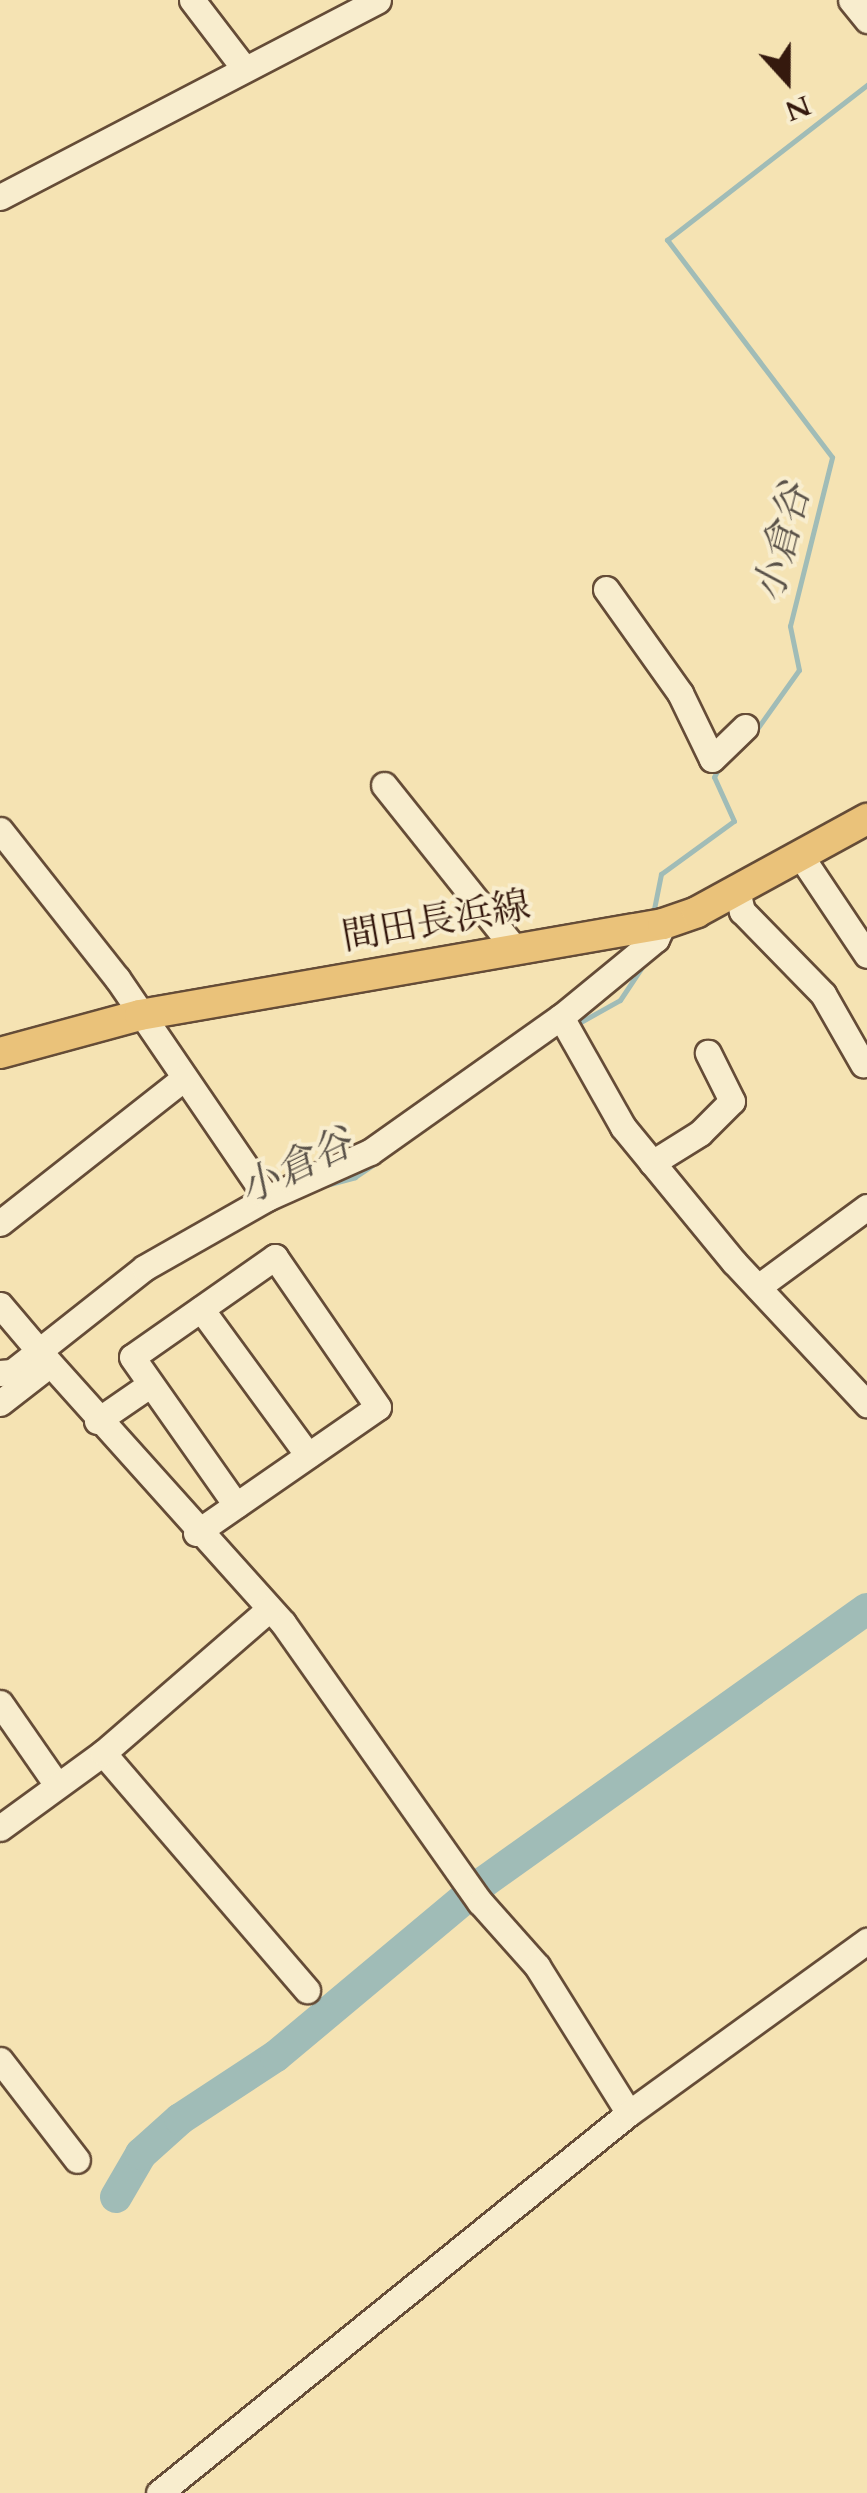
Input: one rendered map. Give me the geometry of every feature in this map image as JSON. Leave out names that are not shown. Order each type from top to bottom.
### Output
[{"type":"main road","name":"間田長浜線","points":[[0,1053],[140,1015],[663,924],[737,890],[867,819]]},
{"type":"street","points":[[192,0],[244,68]]},
{"type":"street","points":[[0,197],[378,0]]},
{"type":"street","points":[[852,0],[867,20]]},
{"type":"street","points":[[606,589],[680,693],[712,759],[745,727]]},
{"type":"street","points":[[384,785],[514,949]]},
{"type":"street","points":[[0,830],[10,865],[140,1015],[266,1198]]},
{"type":"street","points":[[800,854],[867,955]]},
{"type":"street","points":[[737,890],[742,912],[823,994],[864,1064]]},
{"type":"street","points":[[0,1404],[144,1268],[266,1198],[370,1152],[561,1017],[642,952],[663,924]]},
{"type":"street","points":[[561,1017],[588,1074],[652,1163],[758,1288],[867,1404]]},
{"type":"street","points":[[652,1163],[700,1133],[732,1101],[708,1052]]},
{"type":"street","points":[[0,1222],[184,1078]]},
{"type":"street","points":[[758,1288],[867,1208]]},
{"type":"street","points":[[196,1533],[378,1407],[275,1257],[132,1357],[148,1386],[236,1505]]},
{"type":"street","points":[[0,1305],[97,1421],[269,1609],[332,1685],[480,1902],[537,1966],[629,2113]]},
{"type":"street","points":[[201,1309],[308,1455]]},
{"type":"street","points":[[0,1373],[45,1358]]},
{"type":"street","points":[[97,1421],[148,1386]]},
{"type":"street","points":[[0,1828],[103,1753],[269,1609]]},
{"type":"street","points":[[0,1702],[57,1784]]},
{"type":"street","points":[[103,1753],[307,1990]]},
{"type":"street","points":[[159,2493],[629,2113],[867,1941]]},
{"type":"street","points":[[0,2060],[78,2160]]},
{"type":"waterway","name":"小倉谷","points":[[754,733],[799,670],[790,626],[832,457],[667,240],[867,85]]},
{"type":"waterway","name":"小倉谷","points":[[653,914],[661,874],[734,821],[714,777],[718,769]]},
{"type":"waterway","name":"小倉谷","points":[[577,1024],[620,1000],[646,961]]},
{"type":"waterway","name":"小倉谷","points":[[326,1185],[355,1177],[379,1161]]},
{"type":"waterway","points":[[116,2197],[141,2154],[180,2119],[276,2056],[484,1882],[867,1609]]}]
